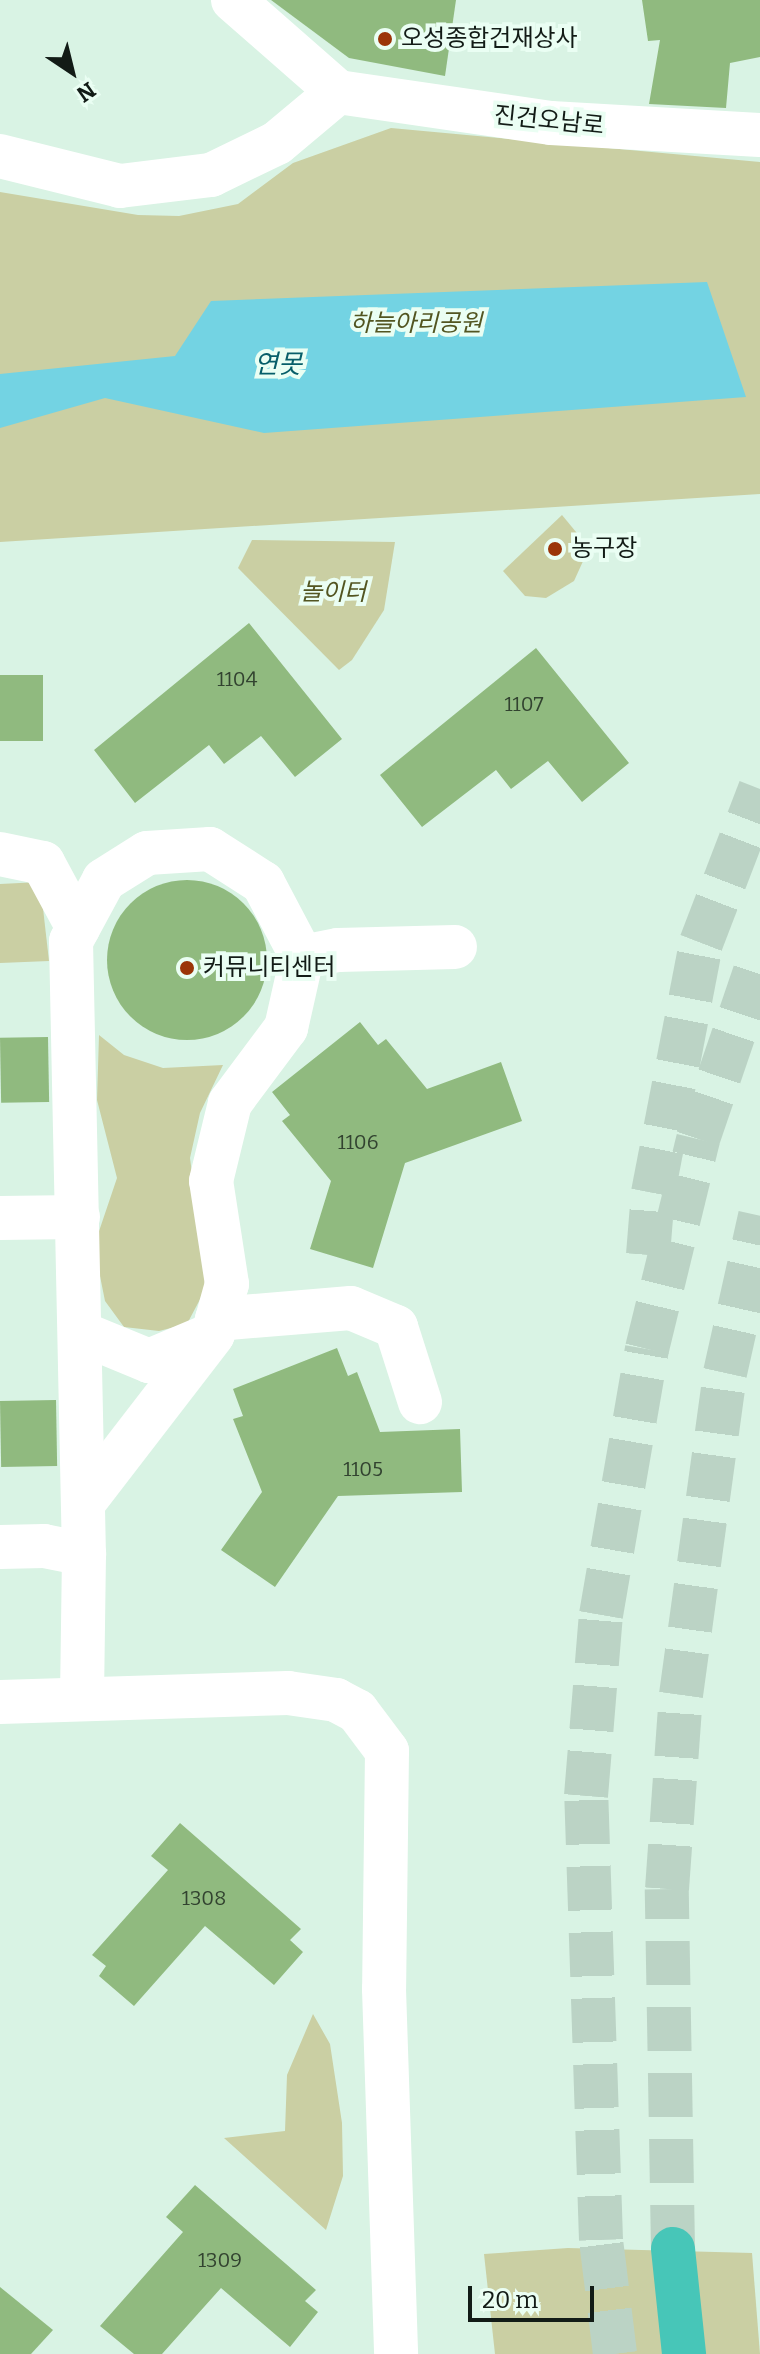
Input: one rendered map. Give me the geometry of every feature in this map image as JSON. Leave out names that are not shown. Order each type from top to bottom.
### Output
[{"type":"highway","points":[[673,2249],[684,2354]]},
{"type":"street","points":[[0,156],[120,186],[211,175],[277,143],[338,92],[233,0]]},
{"type":"street","name":"진건오남로","points":[[338,92],[551,123],[760,135]]},
{"type":"street","points":[[82,1697],[84,1502],[71,941],[104,880],[147,853],[210,849],[263,883],[302,957],[286,1028],[230,1103],[211,1181],[227,1284],[215,1326],[84,1502]]},
{"type":"street","points":[[0,854],[43,863],[78,928]]},
{"type":"street","points":[[302,957],[338,950],[455,947]]},
{"type":"street","points":[[0,1218],[78,1217]]},
{"type":"street","points":[[81,1333],[149,1361],[215,1326],[351,1308],[396,1327],[420,1402]]},
{"type":"street","points":[[0,1547],[44,1546],[84,1554]]},
{"type":"street","points":[[0,1702],[82,1697],[288,1693],[336,1700],[357,1711],[387,1751],[384,1989],[396,2354]]},
{"type":"green space","name":"하늘아리공원","points":[[391,128],[760,162],[760,494],[0,542],[0,192],[138,215],[179,216],[238,204],[293,163]]},
{"type":"green space","name":"농구장","points":[[562,515],[581,538],[584,559],[574,581],[546,598],[525,596],[503,571]]},
{"type":"green space","name":"놀이터","points":[[252,540],[395,542],[384,610],[352,660],[339,670],[238,568]]},
{"type":"green space","points":[[40,882],[49,961],[0,963],[0,884]]},
{"type":"green space","points":[[99,1035],[124,1055],[163,1068],[223,1065],[200,1113],[190,1158],[207,1286],[187,1324],[159,1331],[124,1327],[105,1301],[94,1246],[117,1178],[97,1100]]},
{"type":"green space","points":[[313,2014],[330,2044],[342,2123],[343,2176],[326,2230],[224,2138],[285,2131],[287,2075]]},
{"type":"green space","points":[[568,2248],[752,2253],[760,2354],[495,2354],[484,2254]]},
{"type":"water","name":"연못","points":[[707,282],[746,397],[264,433],[105,398],[0,428],[0,374],[175,356],[211,301]]},
{"type":"building","name":"오성종합건재상사","points":[[271,0],[456,0],[445,76],[349,58]]},
{"type":"building","points":[[642,0],[760,0],[760,57],[730,63],[726,108],[649,104],[660,40],[648,41]]},
{"type":"building","points":[[249,623],[342,739],[295,777],[261,736],[224,764],[209,745],[135,803],[94,750]]},
{"type":"building","points":[[536,648],[629,763],[582,802],[548,761],[511,789],[496,770],[422,827],[380,775]]},
{"type":"building","points":[[0,675],[43,675],[43,741],[0,741]]},
{"type":"building","name":"커뮤니티센터","points":[[187,880],[218,886],[244,903],[261,929],[267,960],[261,991],[244,1017],[218,1034],[187,1040],[156,1034],[130,1017],[113,991],[107,960],[113,929],[130,903],[156,886]]},
{"type":"building","points":[[360,1022],[378,1045],[386,1039],[427,1089],[501,1062],[522,1121],[405,1163],[373,1268],[310,1249],[331,1181],[282,1121],[290,1115],[272,1092]]},
{"type":"building","points":[[48,1037],[49,1102],[1,1103],[0,1038]]},
{"type":"building","points":[[337,1348],[348,1376],[357,1372],[380,1432],[460,1429],[462,1492],[338,1496],[275,1587],[221,1550],[262,1492],[233,1419],[243,1416],[233,1389]]},
{"type":"building","points":[[56,1400],[57,1466],[1,1467],[0,1401]]},
{"type":"building","points":[[180,1823],[301,1929],[290,1940],[303,1952],[274,1985],[205,1926],[134,2006],[99,1976],[106,1966],[92,1955],[168,1870],[151,1856]]},
{"type":"building","points":[[195,2185],[316,2290],[305,2301],[318,2312],[290,2347],[221,2288],[162,2354],[134,2354],[100,2326],[183,2232],[166,2217]]},
{"type":"building","points":[[0,2287],[53,2330],[31,2354],[0,2354]]},
{"type":"tunnel","points":[[648,1255],[653,1193],[701,943],[760,789]]},
{"type":"tunnel","points":[[615,2354],[601,2240],[586,1796],[601,1615],[647,1349],[698,1139],[760,957]]},
{"type":"tunnel","points":[[673,2249],[667,1889],[681,1695],[725,1373],[760,1216]]},
{"type":"place","name":"오성종합건재상사","points":[[385,39]]},
{"type":"place","name":"농구장","points":[[555,549]]},
{"type":"place","name":"커뮤니티센터","points":[[187,968]]}]
